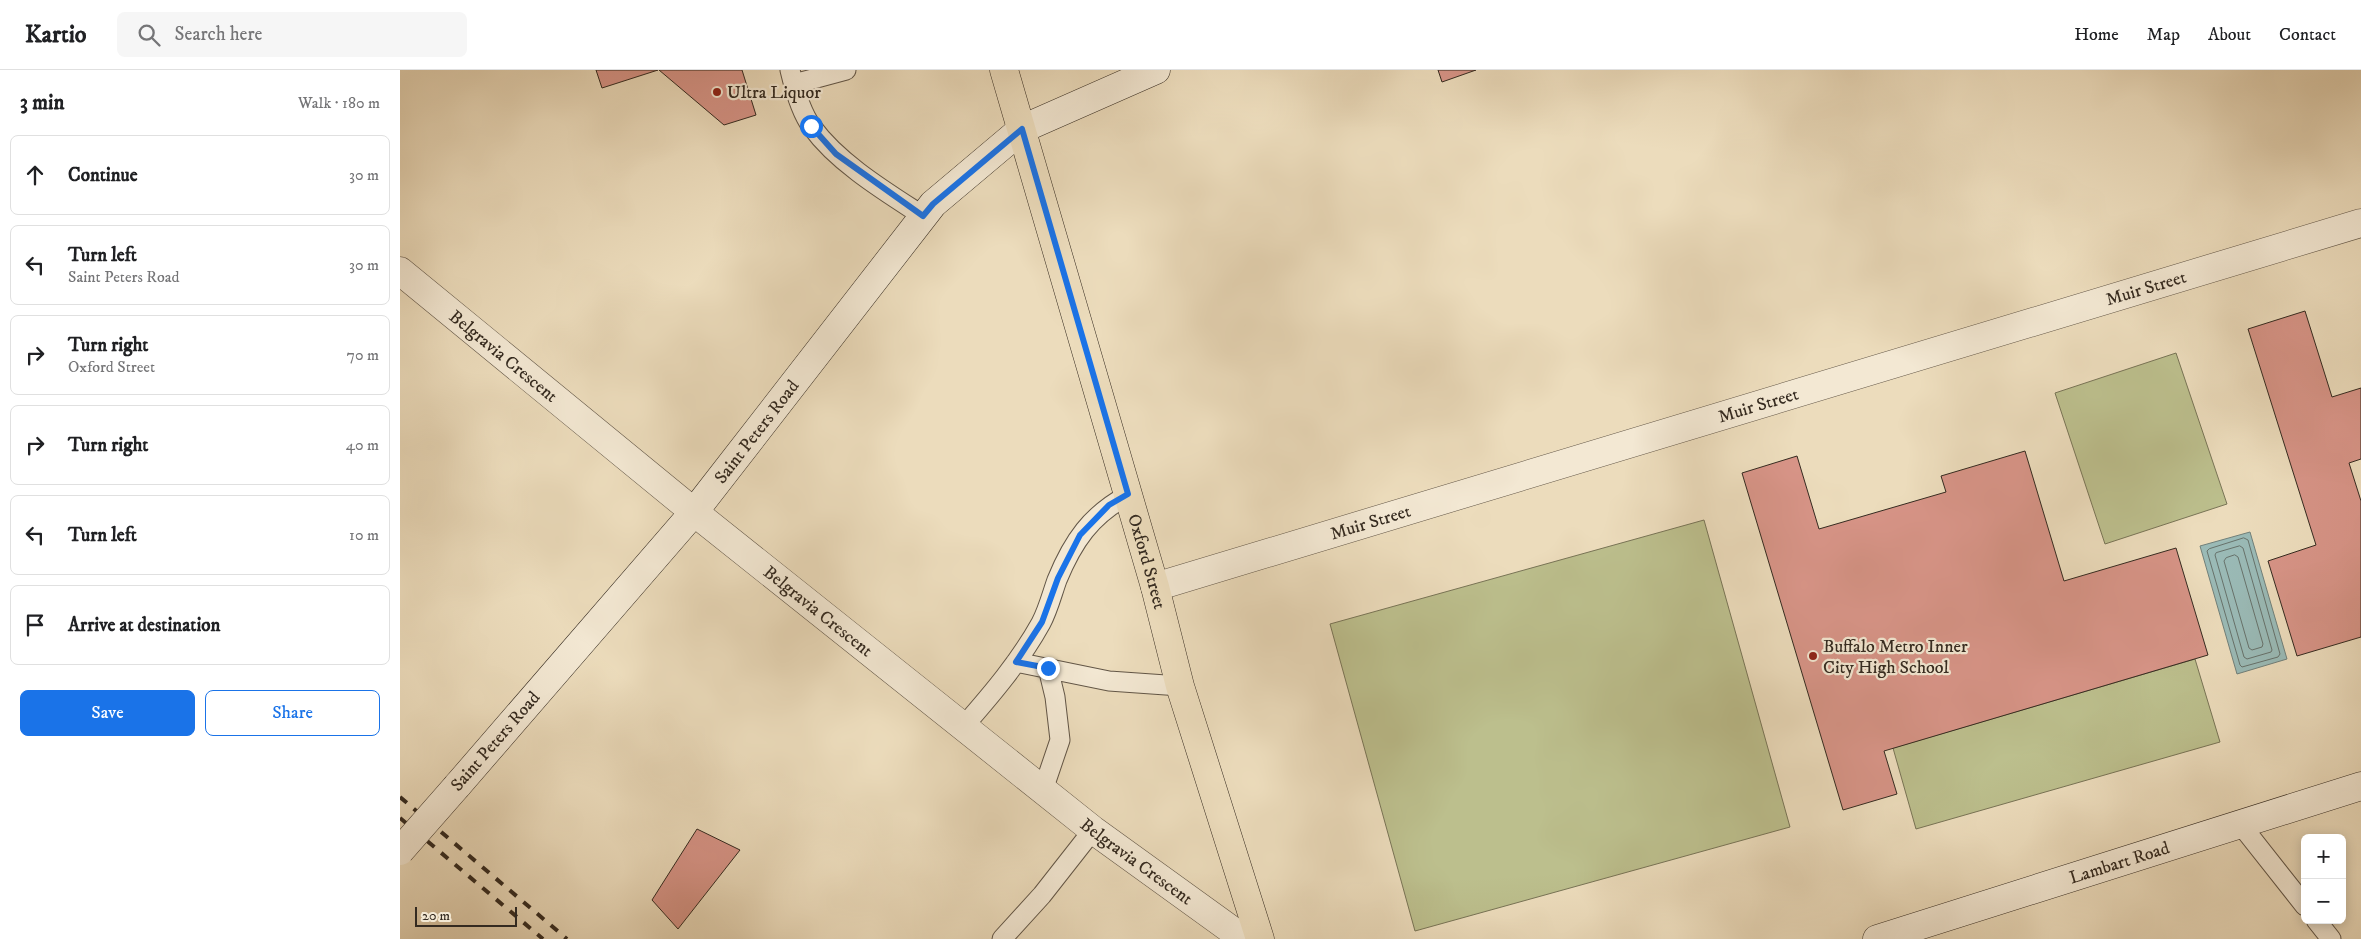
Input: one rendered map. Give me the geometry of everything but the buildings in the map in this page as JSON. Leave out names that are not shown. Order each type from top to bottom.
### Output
[{"type":"main road","name":"Oxford Street","points":[[1004,70],[1155,588],[1180,686],[1260,939]]},
{"type":"street","name":"Saint Peters Road","points":[[400,852],[694,512],[933,204],[1022,129],[1156,70]]},
{"type":"street","name":"Muir Street","points":[[1155,588],[2361,222]]},
{"type":"street","name":"Belgravia Crescent","points":[[400,271],[694,512],[1093,830],[1244,939]]},
{"type":"street","name":"Lambart Road","points":[[1877,939],[2361,786]]},
{"type":"lane","points":[[846,70],[792,77],[811,126],[836,154],[923,216]]},
{"type":"lane","points":[[963,726],[1016,662],[1042,622],[1058,578],[1080,535],[1109,505],[1128,494]]},
{"type":"lane","points":[[1016,662],[1109,681],[1180,686]]},
{"type":"lane","points":[[1043,790],[1060,740],[1055,697],[1048,668]]},
{"type":"lane","points":[[2241,825],[2301,901]]},
{"type":"lane","points":[[1002,939],[1042,895],[1093,830]]},
{"type":"lane","points":[[2319,924],[2331,939]]},
{"type":"green space","points":[[2176,353],[2227,504],[2105,544],[2055,393]]},
{"type":"green space","points":[[1704,520],[1790,827],[1415,931],[1330,624]]},
{"type":"green space","points":[[2195,659],[2220,742],[1916,829],[1893,748]]},
{"type":"water","points":[[2250,532],[2287,659],[2237,674],[2200,546]]},
{"type":"railway","points":[[400,797],[567,939]]},
{"type":"railway","points":[[400,818],[543,939]]},
{"type":"place","name":"Ultra Liquor","points":[[717,92]]},
{"type":"place","name":"Buffalo Metro Inner City High School","points":[[1813,656]]},
{"type":"route","points":[[811,126],[836,154],[896,199],[923,216],[933,204],[1022,129],[1128,494],[1109,505],[1080,535],[1058,578],[1042,622],[1016,662],[1048,668]]}]
